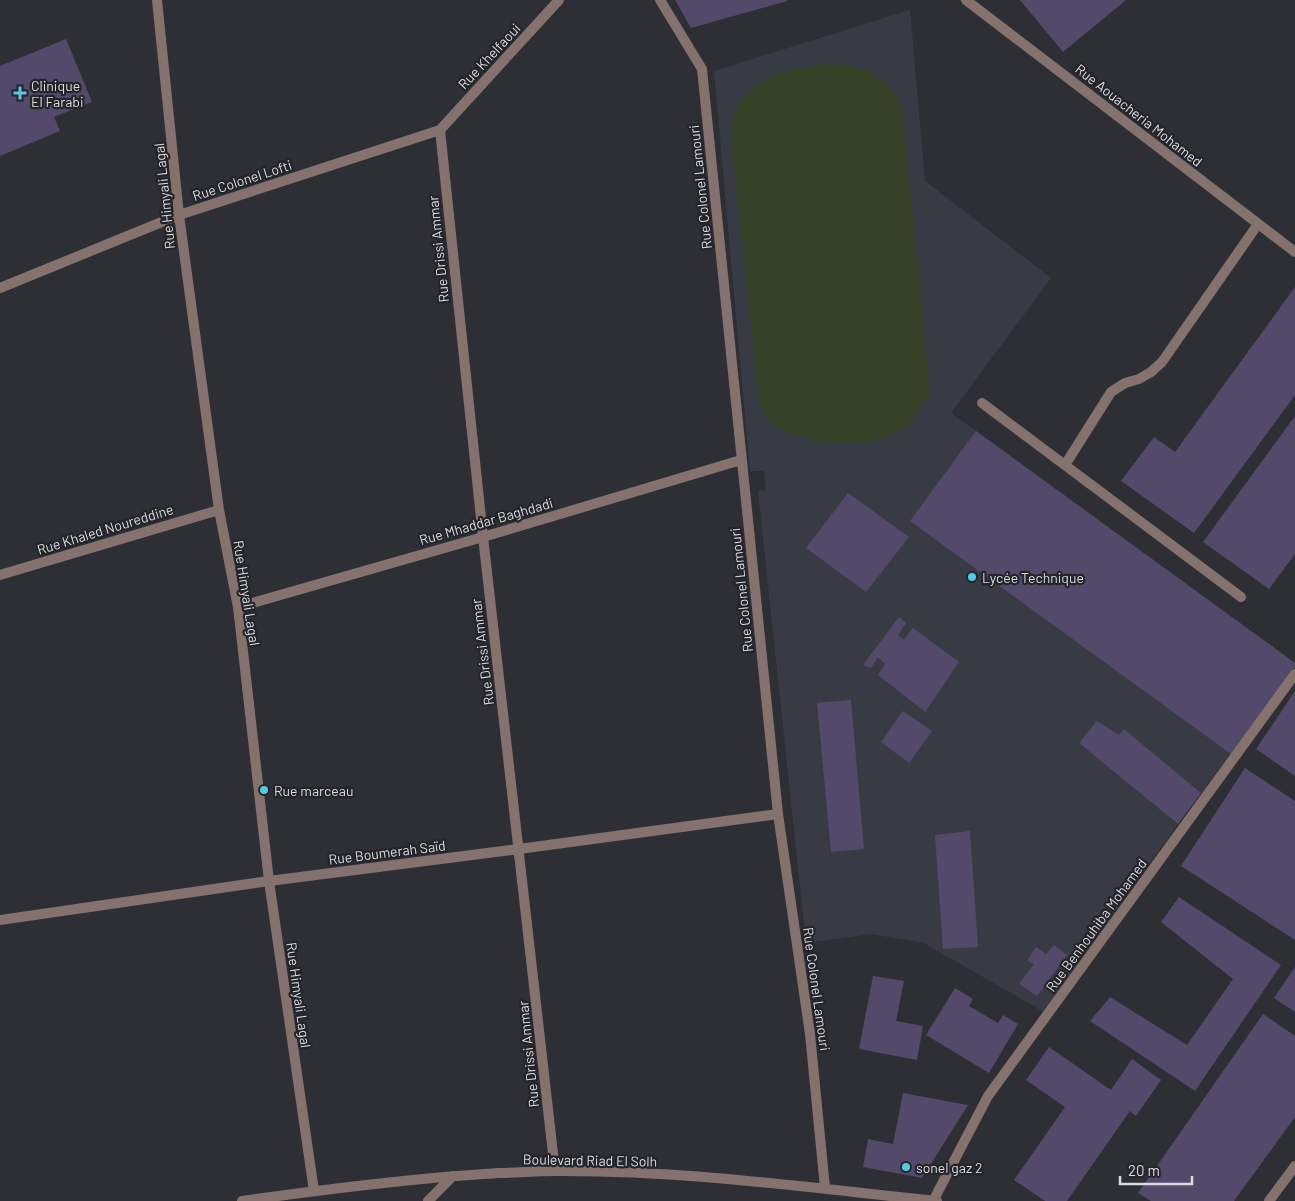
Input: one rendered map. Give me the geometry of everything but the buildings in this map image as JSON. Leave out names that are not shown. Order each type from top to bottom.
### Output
[{"type":"street","name":"Rue Himyali Lagal","points":[[157,0],[179,215],[219,510],[238,607],[269,881],[314,1191]]},
{"type":"street","name":"Rue Khelfaoui","points":[[440,130],[559,0]]},
{"type":"street","name":"Rue Colonel Lamouri","points":[[660,0],[702,69],[778,814],[810,1034],[825,1188]]},
{"type":"street","name":"Rue Aouacheria Mohamed","points":[[966,0],[1295,252]]},
{"type":"street","name":"Rue Colonel Lofti","points":[[0,288],[179,215],[440,130]]},
{"type":"street","name":"Rue Drissi Ammar","points":[[440,130],[483,537],[555,1171]]},
{"type":"street","points":[[1065,465],[1111,392],[1124,383],[1139,379],[1151,372],[1162,362],[1258,224]]},
{"type":"street","points":[[982,403],[1242,597]]},
{"type":"street","name":"Rue Mhaddar Baghdadi","points":[[238,607],[483,537],[741,460]]},
{"type":"street","name":"Rue Khaled Noureddine","points":[[0,575],[219,510]]},
{"type":"street","name":"Rue Benhouhiba Mohamed","points":[[935,1201],[988,1096],[1295,674]]},
{"type":"street","name":"Rue Boumerah Saïd","points":[[0,920],[269,881],[778,814]]},
{"type":"street","points":[[1269,1201],[1295,1166]]},
{"type":"street","name":"Boulevard Riad El Solh","points":[[242,1201],[453,1176],[555,1171],[670,1175],[825,1188],[935,1201]]},
{"type":"street","points":[[428,1201],[453,1176]]},
{"type":"shaded area","name":"Lycée Technique","points":[[910,10],[925,181],[1051,278],[951,413],[1295,663],[1295,667],[1178,824],[1044,1012],[924,943],[871,934],[806,943],[758,491],[766,490],[764,471],[750,471],[714,71]]},
{"type":"green space","points":[[840,64],[870,71],[891,88],[902,109],[930,393],[909,424],[892,435],[876,440],[838,443],[801,437],[784,431],[769,421],[759,403],[731,134],[734,117],[739,105],[746,95],[761,83],[782,72],[794,69]]},
{"type":"place","name":"Clinique El Farabi","points":[[20,93]]},
{"type":"place","name":"Lycée Technique","points":[[972,577]]},
{"type":"place","name":"Rue marceau","points":[[264,790]]},
{"type":"place","name":"sonel gaz 2","points":[[906,1167]]}]
